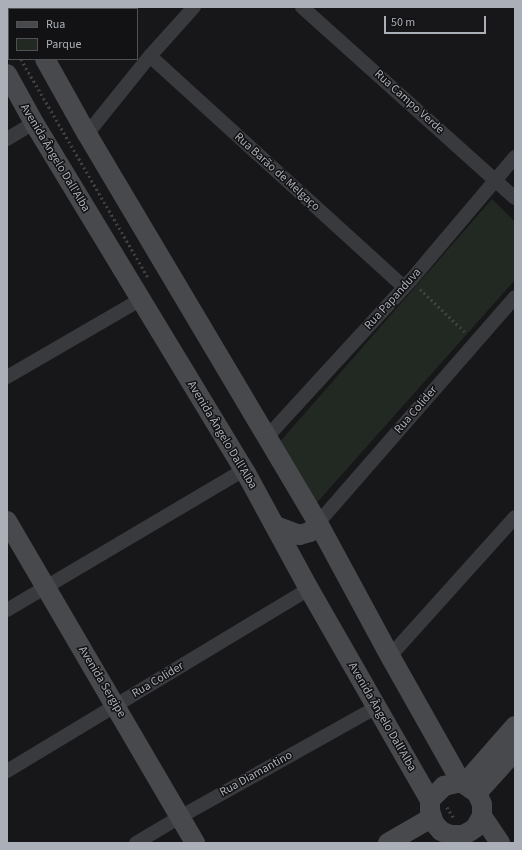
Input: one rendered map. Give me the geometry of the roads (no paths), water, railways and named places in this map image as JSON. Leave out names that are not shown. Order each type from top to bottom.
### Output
[{"type":"main road","points":[[46,60],[87,134],[318,523],[390,656],[468,786],[482,804],[482,816],[470,832],[447,839],[437,827],[431,809]]},
{"type":"main road","name":"Avenida Ângelo Dall'Alba","points":[[7,74],[34,123],[244,470],[276,526],[309,589],[377,707],[431,809]]},
{"type":"main road","name":"Avenida Sergipe","points":[[7,521],[116,705],[195,843]]},
{"type":"main road","points":[[276,526],[296,534],[303,535],[310,532],[318,523]]},
{"type":"main road","points":[[468,786],[515,726]]},
{"type":"main road","points":[[388,843],[431,809],[444,786],[468,786],[515,751]]},
{"type":"main road","points":[[482,816],[500,843]]},
{"type":"street","points":[[87,134],[150,56],[194,7]]},
{"type":"street","name":"Rua Campo Verde","points":[[302,7],[515,198]]},
{"type":"street","name":"Rua Barão de Melgaço","points":[[150,56],[407,283]]},
{"type":"street","points":[[7,139],[34,123]]},
{"type":"street","name":"Rua Papanduva","points":[[266,437],[407,283],[515,157]]},
{"type":"street","name":"Rua Colider","points":[[318,523],[515,297]]},
{"type":"street","points":[[7,377],[140,300]]},
{"type":"street","points":[[7,610],[244,470]]},
{"type":"street","points":[[390,656],[515,517]]},
{"type":"street","name":"Rua Colider","points":[[7,771],[309,589]]},
{"type":"street","name":"Rua Diamantino","points":[[136,843],[377,707]]}]
